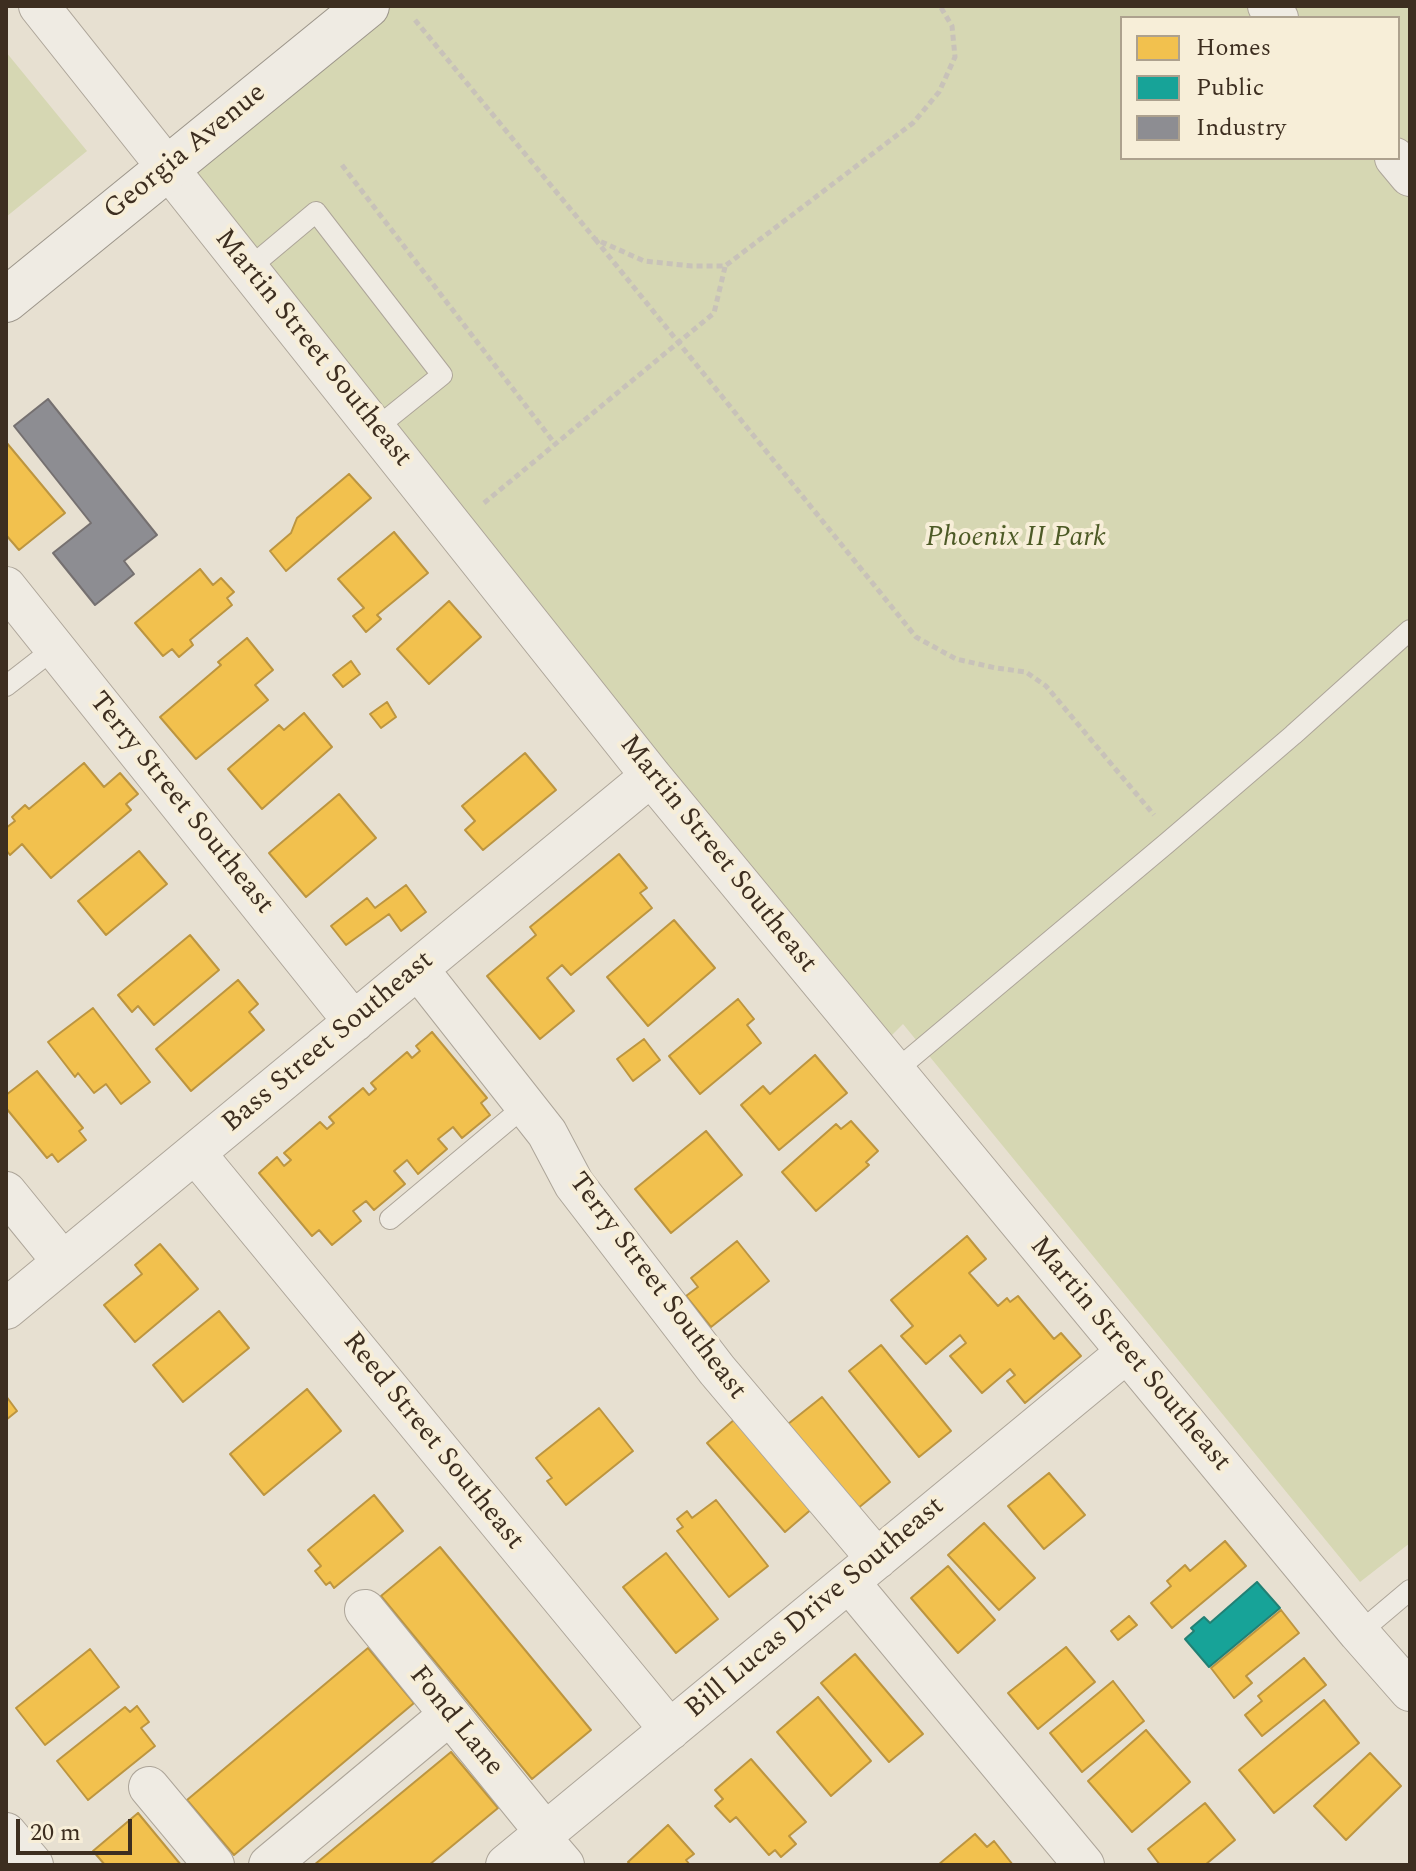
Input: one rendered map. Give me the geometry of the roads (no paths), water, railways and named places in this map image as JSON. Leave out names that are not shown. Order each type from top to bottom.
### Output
[{"type":"main road","name":"Georgia Avenue","points":[[6,300],[367,6]]},
{"type":"street","name":"Martin Street Southeast","points":[[39,6],[651,776],[1410,1691]]},
{"type":"street","points":[[1397,160],[1410,176]]},
{"type":"street","name":"Terry Street Southeast","points":[[6,587],[354,1022]]},
{"type":"street","name":"Bass Street Southeast","points":[[6,1309],[651,776]]},
{"type":"street","name":"Terry Street Southeast","points":[[418,969],[547,1133],[574,1184],[717,1370],[1084,1865]]},
{"type":"street","name":"Reed Street Southeast","points":[[195,1153],[670,1730]]},
{"type":"street","points":[[6,1192],[63,1262]]},
{"type":"street","name":"Bill Lucas Drive Southeast","points":[[506,1865],[550,1845],[670,1730],[1127,1352]]},
{"type":"street","name":"Fond Lane","points":[[365,1610],[550,1845]]},
{"type":"street","points":[[269,1865],[449,1715]]},
{"type":"street","points":[[149,1787],[214,1865]]},
{"type":"street","points":[[6,1833],[33,1865]]},
{"type":"lane","points":[[248,269],[316,212],[442,375],[375,429]]},
{"type":"lane","points":[[894,1072],[1293,735],[1410,630]]},
{"type":"lane","points":[[6,686],[55,648]]},
{"type":"lane","points":[[390,1219],[525,1106]]},
{"type":"lane","points":[[1359,1633],[1410,1590]]},
{"type":"park label","name":"Phoenix II Park","points":[[1016,540]]}]
